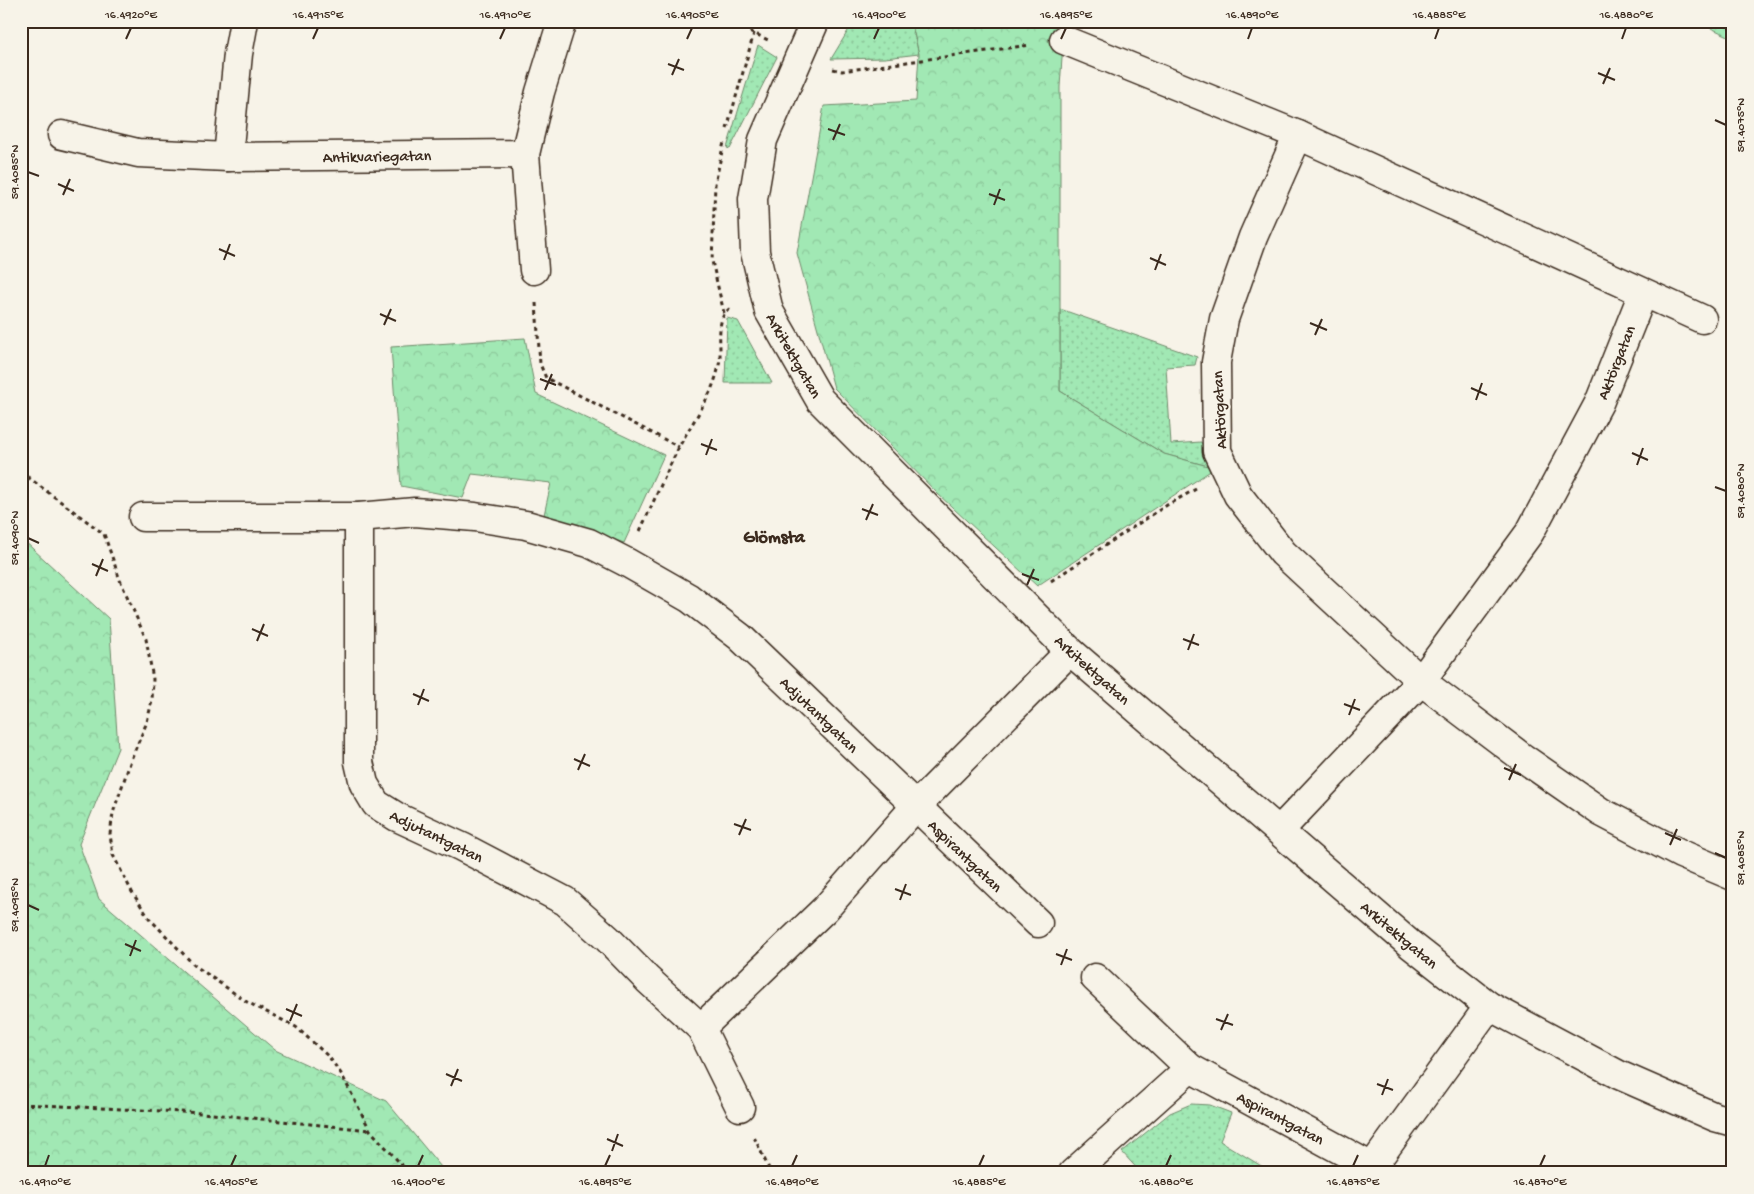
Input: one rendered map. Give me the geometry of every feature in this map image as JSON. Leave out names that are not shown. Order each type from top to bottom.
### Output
[{"type":"street","points":[[228,157],[238,54],[244,21]]},
{"type":"street","points":[[534,270],[525,154],[540,92],[562,21]]},
{"type":"street","name":"Arkitektgatan","points":[[816,21],[763,140],[753,199],[755,252],[769,311],[789,350],[820,400],[1070,651],[1412,945],[1489,1006],[1620,1075],[1715,1117],[1733,1122]]},
{"type":"street","points":[[1064,40],[1298,135],[1643,294],[1702,319]]},
{"type":"street","name":"Antikvariegatan","points":[[62,135],[138,153],[228,157],[525,154]]},
{"type":"street","name":"Aktörgatan","points":[[1298,135],[1253,237],[1224,319],[1216,362],[1215,404],[1218,451],[1238,495],[1283,553],[1421,681],[1523,758],[1601,812],[1681,854],[1733,876]]},
{"type":"street","name":"Aktörgatan","points":[[1280,830],[1421,681],[1530,532],[1599,403],[1643,294]]},
{"type":"street","name":"Adjutantgatan","points":[[143,517],[359,517],[415,512],[475,517],[526,526],[589,543],[690,598],[740,637],[916,807]]},
{"type":"street","name":"Adjutantgatan","points":[[359,517],[359,762],[364,784],[376,804],[396,817],[462,846],[565,901],[608,939],[648,980],[701,1028],[740,1107]]},
{"type":"street","points":[[701,1028],[825,909],[916,807],[1070,651]]},
{"type":"street","name":"Aspirantgatan","points":[[916,807],[1038,923]]},
{"type":"street","name":"Aspirantgatan","points":[[1095,978],[1190,1068],[1375,1170],[1489,1006]]},
{"type":"street","points":[[1073,1173],[1190,1068]]},
{"type":"path","points":[[728,21],[842,71],[1064,40]]},
{"type":"path","points":[[534,270],[540,364],[546,378],[679,447]]},
{"type":"path","points":[[626,562],[679,447],[712,391],[719,363],[721,321],[724,313],[730,308],[766,300]]},
{"type":"path","points":[[1021,601],[1167,505],[1227,471]]},
{"type":"path","points":[[21,472],[104,534],[120,580],[146,638],[154,680],[152,701],[147,722],[132,757],[113,813],[110,834],[113,855],[132,892],[154,924],[194,965],[247,1002],[296,1027],[314,1041],[342,1075],[370,1130],[409,1173]]},
{"type":"path","points":[[21,1104],[202,1112],[370,1130]]},
{"type":"green space","points":[[854,21],[911,21],[919,54],[885,58],[831,59]]},
{"type":"green space","points":[[911,21],[1066,21],[1060,87],[1060,391],[1164,454],[1215,468],[1037,586],[939,495],[834,388],[797,253],[824,106],[916,101],[919,54]]},
{"type":"green space","points":[[1695,21],[1733,21],[1733,38]]},
{"type":"green space","points":[[758,45],[777,57],[730,149],[727,148]]},
{"type":"green space","points":[[1060,309],[1197,357],[1195,365],[1166,367],[1171,444],[1201,442],[1215,468],[1164,454],[1060,391]]},
{"type":"green space","points":[[727,318],[738,321],[772,383],[725,383]]},
{"type":"green space","points":[[525,338],[536,394],[664,455],[624,543],[544,515],[551,483],[472,474],[463,498],[401,486],[391,347]]},
{"type":"green space","points":[[21,538],[109,619],[118,748],[79,844],[99,899],[275,1050],[386,1101],[446,1173],[21,1173]]},
{"type":"green space","points":[[1191,1104],[1210,1105],[1231,1113],[1220,1141],[1273,1173],[1141,1173],[1122,1152],[1170,1113]]},
{"type":"district","name":"Glömsta","points":[[774,536]]}]
